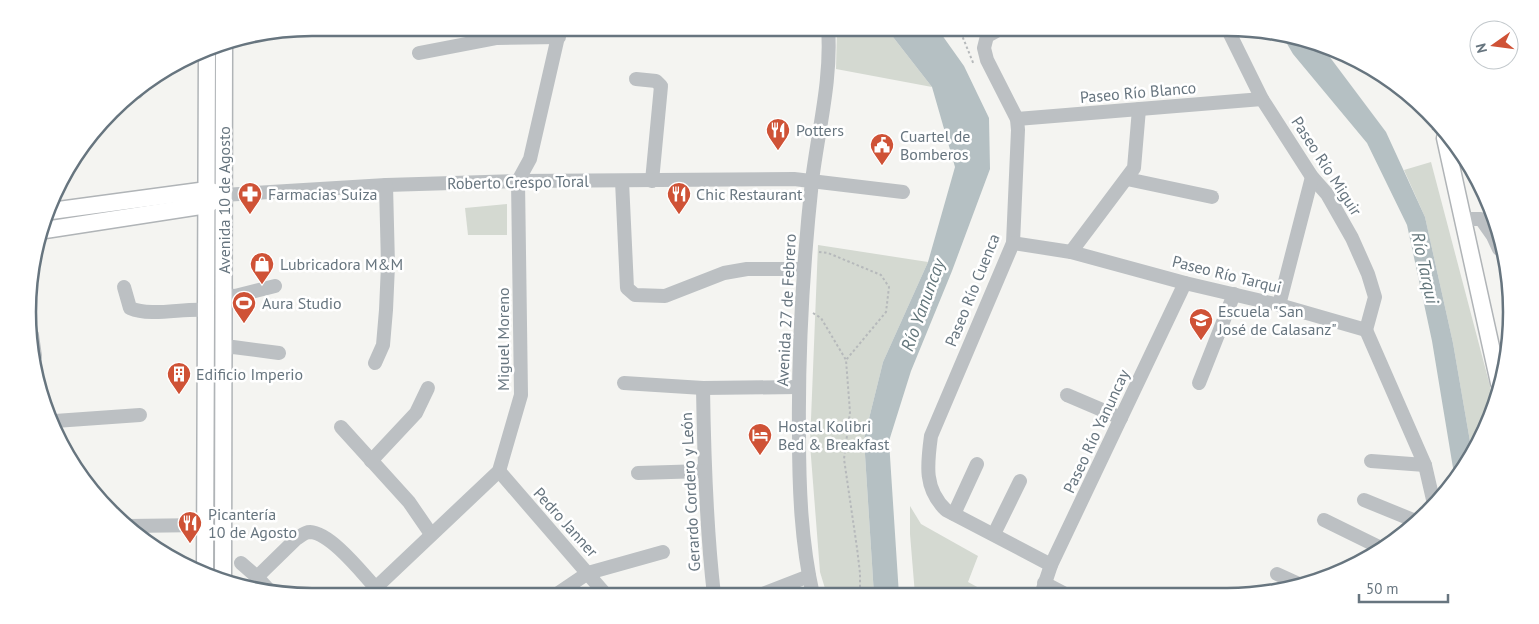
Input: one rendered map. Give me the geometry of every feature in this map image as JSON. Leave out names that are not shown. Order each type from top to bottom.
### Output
[{"type":"main road","name":"Avenida 10 de Agosto","points":[[224,51],[224,573]]},
{"type":"main road","name":"Avenida 10 de Agosto","points":[[205,566],[207,57]]},
{"type":"main road","points":[[1447,145],[1496,370]]},
{"type":"main road","name":"Roberto Crespo Toral","points":[[49,229],[223,195]]},
{"type":"main road","name":"Roberto Crespo Toral","points":[[55,212],[207,198]]},
{"type":"main road","points":[[206,449],[224,449]]},
{"type":"street","points":[[419,53],[484,36]]},
{"type":"street","name":"Miguel Moreno","points":[[375,588],[498,471],[521,395],[518,181],[530,159],[558,36]]},
{"type":"street","name":"Avenida 27 de Febrero","points":[[812,588],[802,512],[798,387],[804,269],[812,182],[828,70],[828,36]]},
{"type":"street","name":"Paseo Río Cuenca","points":[[954,514],[936,501],[930,486],[928,460],[931,436],[1013,243],[1017,119],[987,60],[984,48],[987,36]]},
{"type":"street","name":"Paseo Río Miguir","points":[[1231,36],[1262,99],[1312,177],[1327,194],[1352,238],[1368,274],[1375,297],[1366,330]]},
{"type":"street","points":[[636,79],[656,81],[660,86],[652,181]]},
{"type":"street","name":"Paseo Río Blanco","points":[[1017,119],[1262,99]]},
{"type":"street","points":[[1071,252],[1134,168],[1139,109]]},
{"type":"street","points":[[1279,305],[1312,177]]},
{"type":"street","name":"Roberto Crespo Toral","points":[[223,195],[386,185],[518,181],[794,179],[903,192]]},
{"type":"street","points":[[1127,179],[1212,197]]},
{"type":"street","points":[[622,181],[627,288],[636,295],[665,296],[724,273],[747,269],[804,269]]},
{"type":"street","points":[[374,363],[383,345],[386,310],[388,265],[386,185]]},
{"type":"street","points":[[1464,219],[1481,219],[1490,231]]},
{"type":"street","name":"Paseo Río Tarqui","points":[[1013,243],[1071,252],[1279,305],[1366,330]]},
{"type":"street","name":"Paseo Río Yanuncay","points":[[1042,588],[1051,565],[1185,282]]},
{"type":"street","points":[[223,295],[234,296],[275,286]]},
{"type":"street","points":[[124,287],[130,308],[139,312],[206,310]]},
{"type":"street","points":[[1199,383],[1234,294]]},
{"type":"street","points":[[1366,330],[1425,465],[1432,496]]},
{"type":"street","points":[[224,349],[233,348],[279,353]]},
{"type":"street","points":[[624,383],[703,388],[798,387]]},
{"type":"street","points":[[371,462],[416,413],[428,388]]},
{"type":"street","name":"Gerardo Cordero y León","points":[[703,388],[707,533],[713,588]]},
{"type":"street","points":[[1067,395],[1121,418]]},
{"type":"street","points":[[59,422],[140,415]]},
{"type":"street","points":[[341,427],[409,502],[431,534]]},
{"type":"street","points":[[1371,460],[1425,465]]},
{"type":"street","points":[[977,464],[954,514],[1051,565]]},
{"type":"street","name":"Pedro Janner","points":[[498,471],[600,588]]},
{"type":"street","points":[[638,472],[704,471]]},
{"type":"street","points":[[994,534],[1020,481]]},
{"type":"street","points":[[1364,500],[1410,519]]},
{"type":"street","points":[[1324,520],[1374,545]]},
{"type":"street","points":[[138,526],[205,525]]},
{"type":"street","points":[[257,577],[296,539],[309,532],[327,539],[348,558],[368,588]]},
{"type":"street","points":[[566,588],[588,573],[663,552]]},
{"type":"street","points":[[241,563],[262,583]]},
{"type":"street","points":[[1278,574],[1290,580]]},
{"type":"street","points":[[778,588],[809,576]]},
{"type":"path","points":[[814,252],[828,253],[880,275],[889,287],[886,312],[846,360]]},
{"type":"path","points":[[809,310],[822,318],[846,360],[850,412],[844,460],[857,548],[860,588]]},
{"type":"shaded area","points":[[837,36],[892,36],[932,87],[836,69]]},
{"type":"shaded area","points":[[1431,162],[1491,390],[1482,418],[1470,442],[1453,343],[1425,217],[1404,170]]},
{"type":"shaded area","points":[[507,204],[507,235],[468,235],[465,208]]},
{"type":"shaded area","points":[[818,245],[928,262],[883,362],[864,439],[874,588],[825,588],[820,572],[810,444]]},
{"type":"shaded area","points":[[910,506],[921,524],[978,556],[968,582],[979,588],[914,588],[910,534]]},
{"type":"water","name":"Río Yanuncay","points":[[892,36],[943,36],[964,66],[989,118],[990,169],[952,271],[911,371],[889,441],[899,588],[874,588],[864,439],[883,362],[928,262],[955,167],[932,87]]},
{"type":"water","name":"Río Tarqui","points":[[1287,43],[1329,55],[1386,132],[1425,217],[1453,343],[1470,442],[1453,469],[1432,341],[1407,225],[1367,143],[1293,54]]},
{"type":"place","name":"Potters","points":[[778,151]]},
{"type":"place","name":"Cuartel de Bomberos","points":[[882,166]]},
{"type":"place","name":"Farmacias Suiza","points":[[250,215]]},
{"type":"place","name":"Chic Restaurant","points":[[679,215]]},
{"type":"place","name":"Lubricadora M&M","points":[[262,285]]},
{"type":"place","name":"Aura Studio","points":[[244,324]]},
{"type":"place","name":"Escuela \"San José de Calasanz\"","points":[[1201,341]]},
{"type":"place","name":"Edificio Imperio","points":[[179,395]]},
{"type":"place","name":"Hostal Kolibri Bed & Breakfast","points":[[760,456]]},
{"type":"place","name":"Picantería 10 de Agosto","points":[[190,544]]}]
